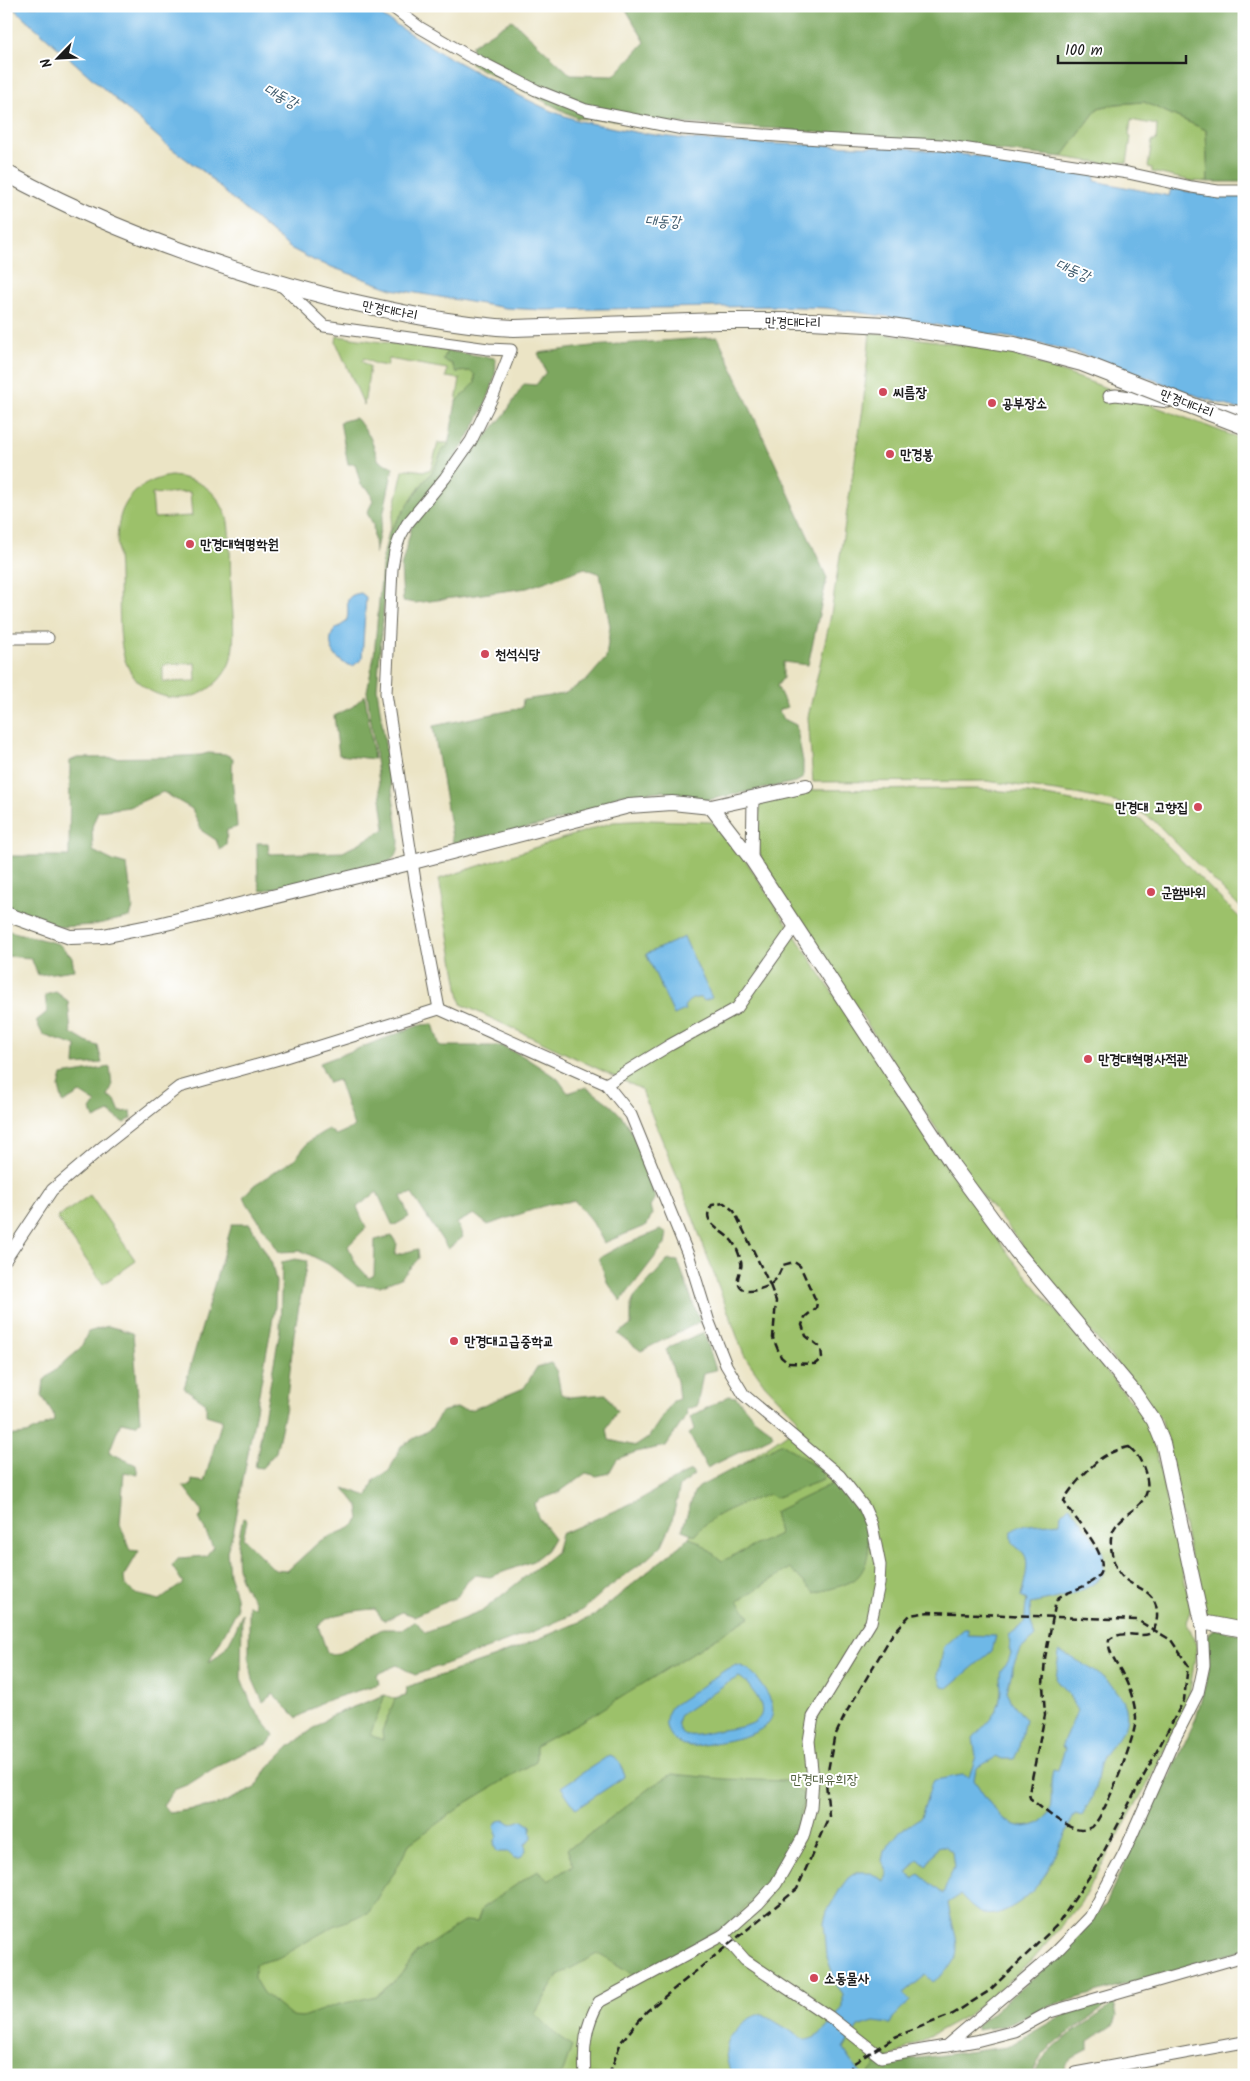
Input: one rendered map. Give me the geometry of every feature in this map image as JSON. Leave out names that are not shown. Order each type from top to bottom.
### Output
[{"type":"highway","name":"만경대다리","points":[[6,173],[48,196],[121,229],[218,265],[280,284],[386,310],[482,327],[506,328],[719,321],[885,325],[1014,345],[1082,363],[1244,426]]},
{"type":"main road","points":[[6,914],[70,937],[104,936],[158,925],[413,862],[629,806],[672,802],[711,807],[806,786]]},
{"type":"main road","points":[[711,807],[752,860],[954,1167],[1016,1251],[1134,1392],[1154,1421],[1163,1443],[1202,1622],[1244,1630]]},
{"type":"street","points":[[391,6],[418,27],[467,55],[536,90],[586,110],[683,129],[818,139],[942,145],[1128,173],[1192,187],[1244,191]]},
{"type":"street","points":[[280,284],[324,326],[488,349],[511,350],[494,394],[471,441],[445,478],[407,524],[395,551],[392,569],[386,693],[416,887],[439,1009]]},
{"type":"street","points":[[1109,396],[1116,395],[1244,412]]},
{"type":"street","points":[[6,638],[48,638]]},
{"type":"street","points":[[752,860],[753,798]]},
{"type":"street","points":[[606,1084],[670,1045],[737,1008],[795,926]]},
{"type":"street","points":[[6,1259],[52,1190],[179,1087],[279,1059],[439,1009],[606,1084],[631,1114],[690,1257],[709,1322],[726,1365],[744,1395],[840,1476],[852,1491],[864,1507],[872,1526],[880,1565],[871,1622],[813,1716],[809,1741],[813,1779],[811,1807],[803,1837],[776,1884],[758,1904],[723,1935],[600,2002],[590,2016],[586,2033],[585,2075]]},
{"type":"street","points":[[946,2046],[1055,1953],[1090,1917],[1124,1852],[1198,1693],[1204,1665],[1202,1622]]},
{"type":"street","points":[[723,1935],[746,1960],[830,2017],[881,2057],[976,2041],[1015,2031],[1050,2012],[1244,1956]]},
{"type":"street","points":[[1075,2073],[1096,2073],[1244,2042]]},
{"type":"green space","points":[[624,6],[1244,6],[1244,182],[1208,182],[1206,130],[1144,102],[1116,104],[1098,108],[1062,157],[781,129],[577,118],[471,64],[472,45],[512,20],[571,75],[614,76],[645,42]]},
{"type":"green space","points":[[1144,102],[1206,130],[1208,182],[1192,181],[1152,172],[1152,168],[1148,167],[1152,141],[1156,141],[1157,125],[1131,120],[1129,136],[1131,137],[1127,163],[1121,162],[1120,166],[1062,157],[1098,108],[1116,104]]},
{"type":"green space","points":[[870,332],[1001,350],[1244,440],[1244,911],[1153,820],[1129,805],[1076,794],[987,781],[813,782],[808,717],[830,620],[863,408]]},
{"type":"green space","points":[[337,336],[447,351],[444,360],[452,364],[456,372],[471,371],[475,375],[475,383],[456,402],[460,379],[446,377],[447,369],[389,359],[387,366],[375,364],[364,358],[362,361],[370,367],[364,405],[336,342]]},
{"type":"green space","points":[[718,337],[827,578],[808,665],[783,662],[783,678],[777,686],[787,707],[779,710],[782,718],[796,725],[803,761],[803,778],[796,782],[702,801],[662,791],[619,795],[591,812],[532,827],[453,843],[433,726],[522,708],[523,700],[564,694],[587,680],[606,658],[610,626],[600,574],[585,568],[527,588],[415,603],[403,601],[401,567],[413,522],[505,414],[524,384],[536,385],[546,372],[538,353],[591,346]]},
{"type":"green space","points":[[447,351],[495,358],[495,377],[487,401],[474,427],[438,483],[391,547],[388,555],[377,689],[399,837],[398,851],[388,862],[261,891],[258,880],[257,843],[268,843],[269,854],[343,852],[385,829],[367,691],[374,656],[383,557],[389,532],[433,471],[443,449],[448,446],[456,402],[475,383],[475,375],[471,371],[456,372],[452,364],[443,360]]},
{"type":"green space","points":[[354,418],[358,420],[370,437],[379,461],[393,468],[375,554],[373,524],[367,513],[373,501],[369,490],[361,485],[355,464],[348,464],[340,422]]},
{"type":"green space","points":[[438,443],[449,443],[443,449],[433,471],[389,532],[403,471],[407,469],[425,471],[431,469]]},
{"type":"green space","points":[[164,477],[185,478],[210,490],[225,512],[229,530],[234,634],[230,662],[222,677],[216,683],[202,693],[186,698],[162,696],[147,689],[135,679],[124,656],[120,634],[117,542],[121,515],[134,493],[145,485]],"holes":[[[190,492],[192,516],[154,518],[152,494]],[[195,663],[196,681],[163,682],[163,665]]]},
{"type":"green space","points":[[365,695],[374,759],[339,755],[334,716],[352,707]]},
{"type":"green space","points":[[208,753],[225,754],[233,758],[232,767],[237,827],[227,830],[226,845],[220,850],[216,840],[202,831],[192,809],[163,792],[129,807],[98,811],[92,827],[93,851],[113,861],[127,865],[133,908],[130,917],[93,925],[61,927],[6,910],[6,856],[69,856],[70,761],[77,758],[164,757]]},
{"type":"green space","points":[[977,789],[1028,793],[1129,813],[1144,822],[1244,922],[1244,1623],[1208,1616],[1201,1608],[1162,1421],[971,1181],[765,869],[756,842],[760,801],[804,790]]},
{"type":"green space","name":"만경대유희장","points":[[648,820],[712,822],[735,844],[947,1167],[1010,1256],[1146,1419],[1156,1451],[1191,1609],[1186,1622],[1197,1644],[1189,1697],[1154,1772],[1080,1904],[1031,1962],[968,2015],[887,2059],[876,2075],[6,2075],[6,1851],[169,1813],[218,1805],[254,1789],[269,1767],[289,1747],[330,1716],[385,1695],[395,1699],[406,1696],[407,1687],[495,1657],[594,1616],[689,1538],[707,1488],[795,1428],[797,1418],[765,1385],[744,1355],[682,1188],[641,1089],[461,1004],[439,879],[613,822]]},
{"type":"green space","points":[[6,930],[59,944],[72,957],[74,970],[38,975],[31,958],[6,956]]},
{"type":"green space","points":[[56,992],[68,1001],[71,1033],[86,1042],[98,1046],[102,1063],[75,1065],[76,1046],[43,1035],[36,1021],[47,1012],[45,995]]},
{"type":"green space","points":[[433,1024],[440,1046],[502,1046],[523,1056],[558,1079],[568,1093],[586,1087],[612,1107],[625,1121],[635,1139],[655,1198],[650,1206],[652,1214],[647,1225],[604,1243],[593,1223],[575,1201],[550,1204],[488,1225],[474,1214],[457,1223],[463,1237],[448,1249],[412,1194],[401,1196],[409,1217],[393,1226],[377,1192],[357,1207],[366,1228],[348,1246],[356,1264],[369,1278],[374,1275],[375,1240],[392,1236],[397,1244],[395,1255],[418,1249],[419,1258],[401,1278],[380,1286],[356,1285],[328,1264],[302,1251],[279,1252],[243,1197],[254,1185],[295,1159],[309,1141],[328,1129],[336,1135],[354,1127],[338,1080],[329,1083],[320,1063],[420,1025]]},
{"type":"green space","points":[[110,1067],[112,1086],[108,1097],[115,1100],[120,1112],[131,1111],[132,1118],[124,1123],[109,1112],[94,1119],[91,1110],[96,1103],[80,1093],[63,1103],[59,1087],[62,1075]]},
{"type":"green space","points":[[90,1195],[136,1261],[103,1284],[57,1218]]},
{"type":"green space","points":[[232,1224],[250,1224],[272,1264],[276,1282],[275,1307],[234,1529],[227,1551],[229,1574],[236,1596],[237,1610],[209,1662],[226,1647],[242,1613],[241,1678],[253,1708],[274,1735],[268,1744],[244,1753],[214,1768],[189,1784],[174,1790],[163,1805],[169,1813],[218,1805],[254,1789],[269,1767],[289,1747],[330,1716],[385,1695],[370,1735],[383,1740],[382,1731],[395,1699],[406,1696],[407,1687],[495,1657],[594,1616],[689,1538],[698,1541],[722,1561],[779,1534],[774,1512],[838,1481],[862,1518],[866,1528],[869,1548],[867,1559],[862,1571],[855,1579],[838,1587],[814,1593],[790,1568],[738,1601],[750,1617],[593,1715],[536,1746],[536,1761],[466,1803],[409,1844],[395,1872],[369,1912],[334,1926],[278,1958],[255,1964],[254,1978],[263,1993],[291,2016],[302,2017],[336,2005],[376,1996],[396,1980],[416,1953],[465,1921],[477,1922],[482,1908],[538,1870],[548,1881],[573,1865],[567,1849],[652,1786],[672,1774],[725,1779],[787,1781],[804,1795],[796,1840],[765,1886],[729,1924],[707,1935],[668,1962],[637,1976],[598,1954],[558,1975],[535,2014],[554,2033],[572,2046],[563,2072],[560,2075],[6,2075],[6,1436],[26,1434],[54,1421],[53,1413],[42,1396],[44,1380],[80,1349],[88,1332],[108,1326],[133,1333],[140,1421],[136,1425],[121,1422],[109,1452],[136,1465],[138,1475],[124,1472],[120,1524],[130,1550],[139,1551],[124,1577],[125,1585],[136,1594],[160,1600],[183,1583],[172,1566],[179,1558],[206,1556],[213,1547],[199,1518],[202,1515],[201,1509],[183,1486],[191,1486],[192,1480],[204,1482],[222,1420],[206,1415],[206,1403],[184,1388]]},
{"type":"green space","points":[[660,1230],[667,1233],[665,1244],[621,1301],[607,1282],[599,1258],[617,1248]]},
{"type":"green space","points":[[295,1259],[307,1261],[294,1334],[286,1407],[276,1452],[262,1468],[255,1467],[280,1330],[282,1262]]},
{"type":"green space","points":[[668,1260],[678,1261],[700,1322],[641,1351],[618,1334],[631,1325],[631,1305],[635,1296]]},
{"type":"green space","points":[[704,1332],[716,1370],[703,1373],[697,1406],[686,1409],[687,1415],[666,1446],[636,1452],[617,1459],[609,1473],[597,1476],[586,1473],[558,1493],[541,1499],[534,1504],[538,1517],[554,1538],[547,1550],[533,1561],[490,1577],[475,1575],[466,1583],[457,1597],[414,1616],[402,1612],[384,1621],[375,1609],[361,1610],[336,1615],[318,1626],[327,1652],[332,1654],[339,1653],[382,1629],[403,1629],[416,1621],[425,1633],[481,1612],[556,1552],[561,1534],[639,1500],[691,1471],[694,1475],[680,1486],[671,1525],[662,1545],[647,1559],[604,1591],[583,1610],[535,1631],[415,1675],[397,1665],[377,1674],[379,1684],[322,1702],[297,1718],[273,1694],[263,1702],[253,1680],[249,1659],[249,1605],[255,1608],[255,1604],[240,1576],[237,1559],[243,1518],[247,1520],[243,1538],[275,1570],[287,1571],[320,1541],[352,1527],[360,1519],[358,1506],[344,1488],[368,1496],[374,1480],[389,1471],[401,1446],[432,1428],[441,1412],[455,1408],[471,1410],[524,1388],[537,1367],[551,1363],[557,1372],[561,1394],[569,1397],[606,1394],[617,1411],[607,1428],[609,1440],[636,1446],[648,1438],[673,1401],[679,1399],[677,1381],[666,1350]]},
{"type":"green space","points":[[729,1396],[736,1397],[754,1418],[771,1431],[773,1436],[707,1468],[689,1434],[694,1429],[690,1417]]},
{"type":"green space","points":[[782,1443],[823,1472],[823,1480],[775,1498],[769,1494],[738,1505],[710,1520],[695,1535],[682,1530],[694,1493],[699,1487]]},
{"type":"green space","points":[[1216,1629],[1244,1636],[1244,1950],[1047,2007],[1004,2026],[977,2030],[977,2025],[1064,1952],[1106,1904],[1134,1842],[1167,1782],[1196,1718],[1209,1670],[1207,1637],[1210,1632]]},
{"type":"green space","points":[[1111,2000],[1044,2053],[1033,2075],[868,2075],[884,2056],[895,2061],[1007,2047],[1068,2012]]},
{"type":"green space","points":[[1114,2003],[1117,2017],[1114,2024],[1089,2041],[1089,2049],[1068,2062],[1062,2075],[1035,2075],[1046,2055],[1068,2036]]},
{"type":"water","name":"대동강","points":[[11,6],[372,6],[385,18],[441,53],[522,97],[551,111],[579,121],[640,133],[734,143],[898,147],[1095,173],[1095,181],[1169,196],[1171,188],[1200,194],[1244,195],[1244,411],[1067,350],[1023,340],[897,318],[827,308],[775,306],[543,310],[506,308],[392,289],[315,261],[290,248],[204,172],[168,146]]},
{"type":"water","points":[[361,593],[366,597],[362,659],[353,666],[342,662],[334,654],[331,638],[333,632],[346,622],[348,600],[350,597]]},
{"type":"water","points":[[684,937],[712,998],[704,1001],[702,998],[696,998],[687,1002],[684,1007],[685,1010],[674,1015],[646,954]]},
{"type":"water","points":[[1070,1505],[1103,1553],[1104,1572],[1092,1585],[1082,1590],[1030,1604],[1031,1622],[1035,1637],[1020,1650],[1013,1667],[1007,1692],[1025,1719],[1018,1751],[1014,1759],[1002,1759],[996,1756],[976,1768],[974,1780],[998,1813],[1015,1825],[1024,1827],[1034,1825],[1040,1823],[1046,1817],[1051,1804],[1053,1770],[1058,1771],[1065,1748],[1061,1747],[1077,1711],[1069,1695],[1056,1680],[1059,1651],[1082,1663],[1106,1680],[1117,1691],[1124,1702],[1127,1715],[1122,1732],[1102,1759],[1094,1793],[1082,1816],[1075,1814],[1050,1867],[1034,1890],[1023,1900],[1004,1911],[991,1914],[977,1911],[960,1895],[948,1903],[957,1946],[956,1955],[952,1963],[933,1982],[926,1975],[904,1993],[910,2001],[893,2018],[890,2024],[874,2022],[858,2027],[844,2049],[849,2059],[862,2075],[731,2075],[726,2057],[727,2045],[739,2027],[751,2018],[763,2014],[805,2040],[811,2039],[822,2032],[843,2007],[843,1995],[837,1986],[827,1957],[824,1922],[827,1911],[848,1878],[857,1872],[869,1872],[884,1881],[888,1873],[882,1861],[884,1851],[900,1831],[921,1817],[932,1782],[962,1775],[969,1777],[976,1756],[973,1738],[992,1717],[1000,1698],[1001,1670],[1008,1662],[1011,1653],[1009,1648],[1011,1641],[1008,1635],[1023,1625],[1025,1618],[1027,1600],[1021,1597],[1027,1563],[1024,1554],[1014,1545],[1012,1531],[1019,1526],[1060,1522],[1061,1514]],"holes":[[[945,1846],[952,1852],[954,1867],[943,1894],[919,1874],[914,1879],[907,1873],[918,1859],[926,1866],[938,1847]]]},
{"type":"water","points":[[964,1629],[968,1629],[968,1635],[996,1636],[992,1651],[948,1688],[942,1687],[938,1675],[944,1647]]},
{"type":"water","points":[[737,1665],[747,1668],[754,1674],[772,1705],[772,1717],[765,1726],[754,1733],[739,1738],[697,1746],[688,1746],[674,1740],[667,1728],[666,1721],[667,1714],[672,1706],[725,1670]],"holes":[[[739,1677],[755,1694],[760,1704],[762,1712],[759,1718],[754,1722],[739,1727],[697,1735],[683,1734],[678,1724],[680,1715],[727,1683]]]},
{"type":"water","points":[[610,1755],[620,1764],[624,1777],[576,1809],[561,1787]]},
{"type":"water","points":[[505,1820],[511,1824],[522,1820],[531,1826],[532,1838],[525,1844],[526,1851],[520,1858],[514,1858],[508,1852],[498,1852],[494,1846],[498,1836],[494,1827],[498,1821]]},
{"type":"railway","points":[[770,1285],[734,1211],[724,1203],[712,1205],[708,1218],[735,1246],[741,1264],[738,1281],[743,1289],[751,1291],[770,1285],[777,1278],[783,1265],[794,1262],[800,1266],[817,1303],[816,1308],[805,1317],[802,1325],[806,1336],[821,1348],[822,1358],[815,1364],[788,1363],[781,1357],[773,1338],[776,1301],[770,1285]]},
{"type":"railway","points":[[1129,1447],[1137,1455],[1144,1468],[1147,1485],[1146,1495],[1114,1528],[1111,1538],[1111,1550],[1116,1568],[1123,1578],[1149,1594],[1153,1599],[1157,1618],[1154,1629],[1148,1634],[1120,1635],[1109,1640],[1111,1653],[1126,1680],[1132,1696],[1135,1707],[1135,1727],[1119,1775],[1098,1820],[1092,1827],[1081,1830],[1068,1826],[1054,1817],[1030,1798],[1029,1793],[1045,1715],[1043,1685],[1045,1658],[1056,1601],[1059,1597],[1090,1583],[1101,1572],[1102,1562],[1092,1540],[1064,1501],[1085,1473],[1100,1459],[1129,1447]]},
{"type":"railway","points":[[609,2075],[621,2042],[647,2011],[797,1889],[829,1816],[826,1782],[834,1738],[847,1711],[892,1635],[910,1615],[929,1612],[1137,1620],[1171,1640],[1188,1665],[1184,1700],[1095,1868],[1058,1924],[989,1991],[953,2014],[895,2037],[854,2063],[846,2075]]},
{"type":"place","name":"씨름장","points":[[883,392]]},
{"type":"place","name":"공부장소","points":[[992,403]]},
{"type":"place","name":"만경봉","points":[[890,454]]},
{"type":"place","name":"만경대혁명학원","points":[[190,544]]},
{"type":"place","name":"천석식당","points":[[485,654]]},
{"type":"place","name":"만경대 고향집","points":[[1198,807]]},
{"type":"place","name":"군함바위","points":[[1151,892]]},
{"type":"place","name":"만경대혁명사적관","points":[[1088,1059]]},
{"type":"place","name":"만경대고급중학교","points":[[454,1341]]},
{"type":"place","name":"소동물사","points":[[814,1978]]}]
